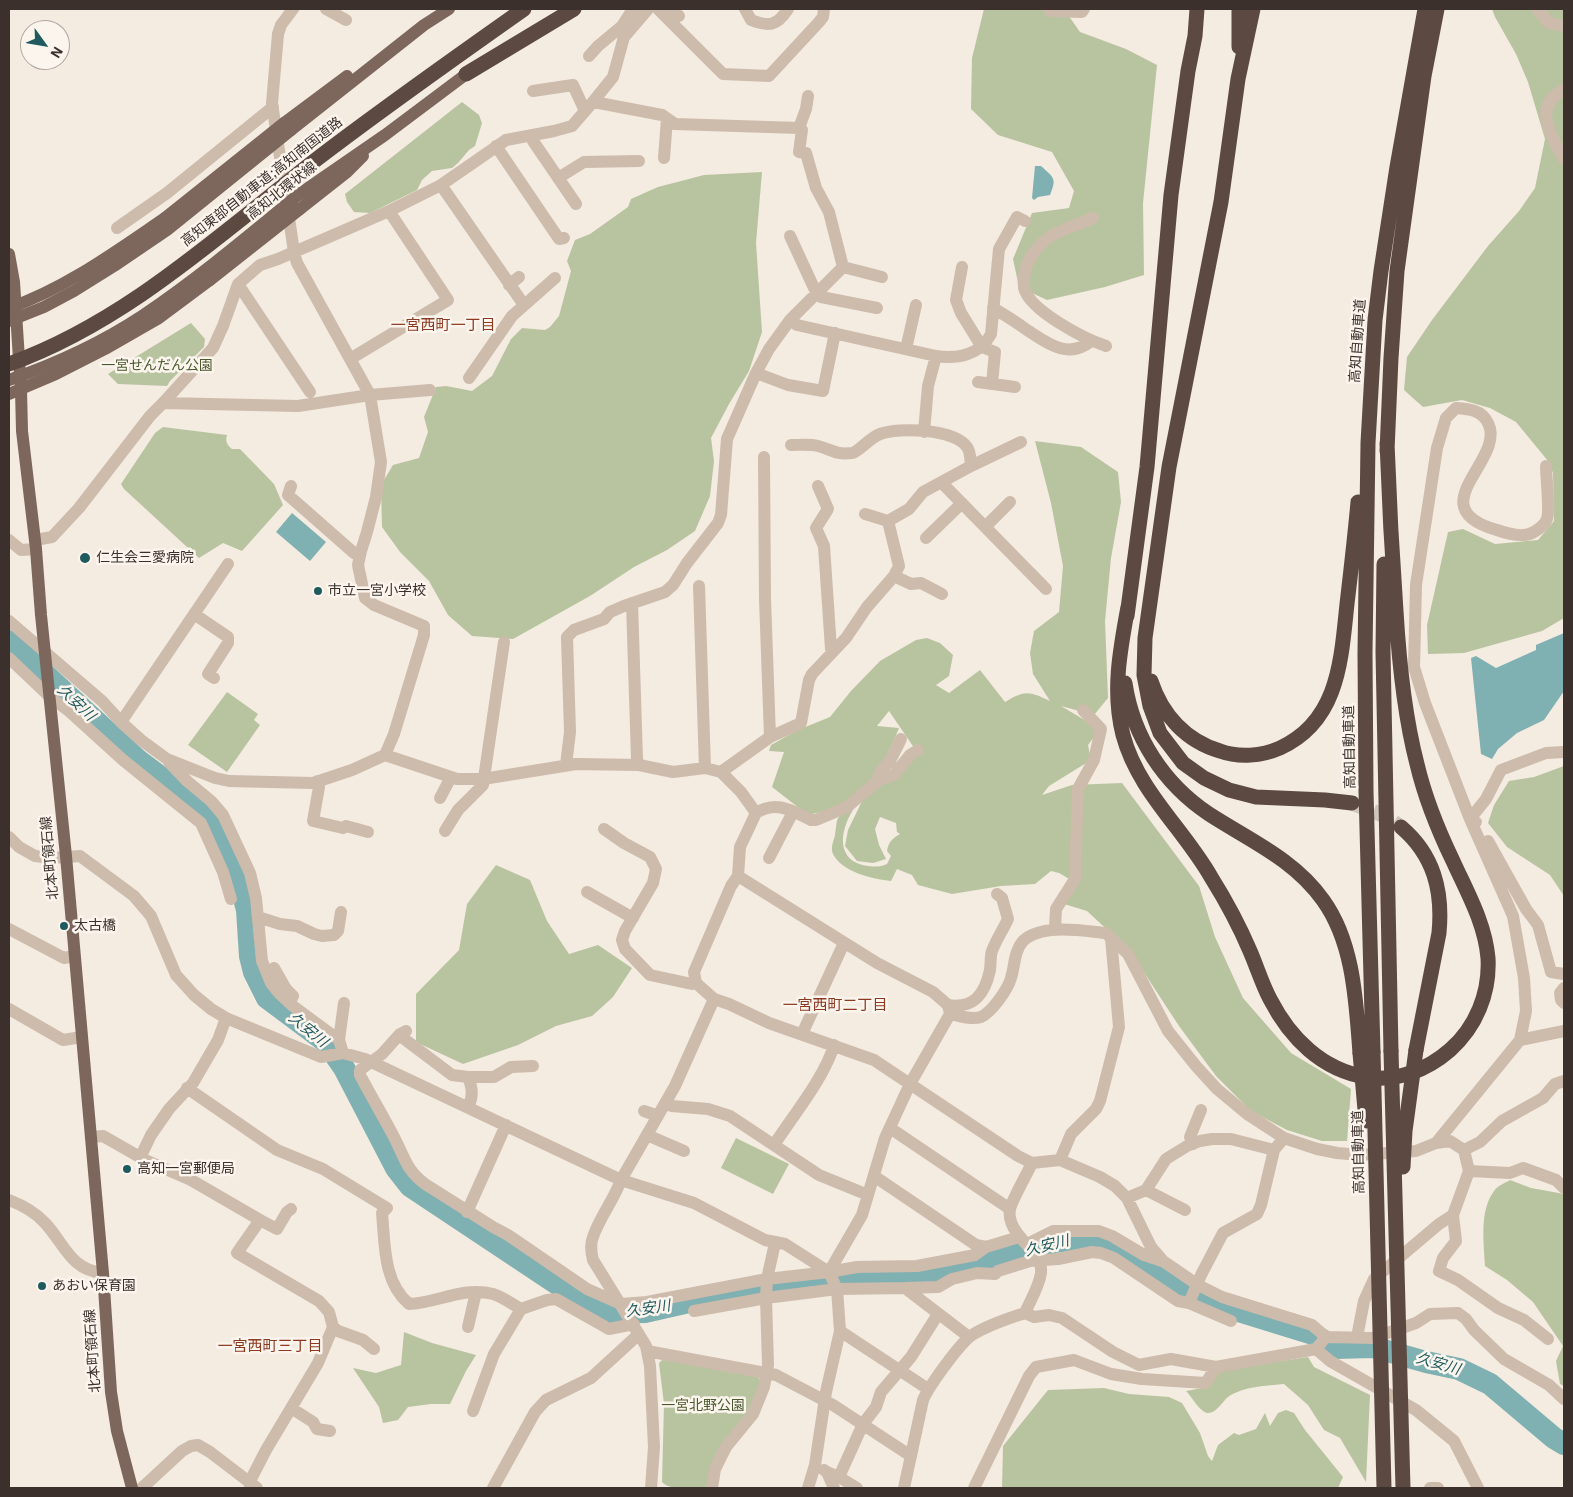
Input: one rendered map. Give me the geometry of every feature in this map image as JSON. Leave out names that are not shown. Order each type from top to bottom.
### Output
[{"type":"highway","name":"高知東部自動車道;高知南国道路","points":[[9,364],[27,358],[119,310],[208,245],[425,78],[524,9]]},
{"type":"highway","points":[[466,74],[574,9]]},
{"type":"highway","points":[[1197,9],[1195,36],[1188,71],[1171,194],[1147,466],[1128,607],[1124,677],[1134,722],[1158,765],[1174,785],[1190,800],[1209,814],[1267,848],[1309,882],[1324,900],[1335,921],[1350,967],[1366,1053],[1378,1259],[1384,1488]]},
{"type":"highway","points":[[1188,71],[1207,9]]},
{"type":"highway","points":[[1238,79],[1239,9]]},
{"type":"highway","points":[[1253,9],[1238,79],[1221,202],[1169,467],[1148,610],[1143,657],[1144,676],[1150,706],[1160,733],[1183,763],[1215,785],[1242,795],[1352,803]]},
{"type":"highway","name":"高知自動車道","points":[[1366,1053],[1367,816],[1365,652],[1368,443],[1375,320],[1397,167],[1425,9]]},
{"type":"highway","points":[[1403,1488],[1391,1052],[1383,652],[1387,443],[1397,271],[1424,76],[1437,9]]},
{"type":"highway","points":[[1148,610],[1147,650],[1152,682],[1162,706],[1171,719],[1203,745],[1237,755],[1263,753],[1286,745],[1316,720],[1332,693],[1340,664],[1353,554],[1375,320]]},
{"type":"highway","points":[[1128,607],[1119,653],[1117,682],[1120,722],[1128,749],[1145,785],[1192,846],[1231,910],[1269,998],[1284,1022],[1296,1039],[1312,1053],[1332,1066],[1351,1074],[1376,1078],[1395,1077],[1416,1071],[1434,1061],[1462,1038],[1477,1015],[1485,991],[1487,954],[1483,934],[1471,898],[1442,839],[1424,792],[1410,738],[1402,685],[1397,626],[1387,443]]},
{"type":"highway","points":[[1401,827],[1409,834],[1425,855],[1437,882],[1441,915],[1416,1050],[1405,1131],[1402,1187],[1404,1382],[1401,1420]]},
{"type":"main road","points":[[12,307],[39,296],[80,274],[165,218],[424,25],[449,9]]},
{"type":"main road","name":"高知北環状線","points":[[9,380],[76,353],[141,316],[222,257],[298,195],[385,135],[466,74],[565,9]]},
{"type":"main road","points":[[9,321],[44,307],[74,291],[167,230],[288,126]]},
{"type":"main road","points":[[15,392],[105,349],[159,318],[347,172],[385,135]]},
{"type":"main road","name":"北本町領石線","points":[[9,254],[14,282],[12,307],[15,392],[22,432],[35,544],[66,856],[111,1392],[117,1431],[132,1488]]},
{"type":"street","points":[[167,759],[215,778],[229,781],[294,783],[318,781],[352,770],[385,755],[394,734],[424,634],[424,626],[374,604],[365,598],[358,565],[376,497],[381,462],[370,395],[297,263],[294,252],[273,107],[278,34],[281,25],[293,9]]},
{"type":"street","points":[[326,9],[346,20]]},
{"type":"street","points":[[9,540],[21,550],[52,537],[79,508],[150,416],[213,348],[238,284],[260,265],[389,211],[441,185],[506,140],[572,126],[613,77],[625,28],[633,9]]},
{"type":"street","points":[[589,56],[598,46],[625,28],[648,9]]},
{"type":"street","points":[[658,9],[723,74],[769,76],[819,22],[823,17],[824,9]]},
{"type":"street","points":[[745,9],[751,20],[766,25],[773,24],[788,9]]},
{"type":"street","points":[[1050,11],[1082,12],[1084,9]]},
{"type":"street","points":[[1537,9],[1549,23],[1564,26]]},
{"type":"street","points":[[533,91],[573,85],[589,107]]},
{"type":"street","points":[[1564,90],[1556,94],[1549,105],[1545,119],[1553,141],[1564,159]]},
{"type":"street","points":[[799,128],[806,109],[808,96]]},
{"type":"street","points":[[589,107],[599,103],[662,115],[675,124],[799,128]]},
{"type":"street","points":[[117,228],[167,193],[273,107]]},
{"type":"street","points":[[664,158],[667,118]]},
{"type":"street","points":[[799,128],[802,130],[799,152],[806,154],[816,188],[829,212],[843,267]]},
{"type":"street","points":[[532,135],[533,141],[576,204]]},
{"type":"street","points":[[496,146],[559,239],[564,238]]},
{"type":"street","points":[[558,178],[584,162],[639,161]]},
{"type":"street","points":[[441,185],[514,281],[524,305]]},
{"type":"street","points":[[350,359],[448,300],[389,211]]},
{"type":"street","points":[[790,320],[797,325],[936,356],[948,358],[974,353],[986,343],[991,334],[999,250],[1017,217],[1025,221]]},
{"type":"street","points":[[1093,218],[1051,236],[1040,245],[1029,259],[1025,270],[1024,286],[1027,295],[1044,312],[1091,341],[1106,346]]},
{"type":"street","points":[[790,236],[821,297],[877,308]]},
{"type":"street","points":[[843,267],[882,278]]},
{"type":"street","points":[[566,765],[570,732],[566,637],[574,630],[604,619],[610,612],[664,592],[673,585],[686,563],[718,523],[727,439],[769,348],[790,320],[843,267]]},
{"type":"street","points":[[962,267],[956,300],[961,313],[982,347],[995,352],[992,384]]},
{"type":"street","points":[[469,378],[512,316],[555,278]]},
{"type":"street","points":[[238,284],[310,392]]},
{"type":"street","points":[[906,349],[916,304]]},
{"type":"street","points":[[993,308],[1051,346],[1069,349],[1084,347],[1091,341]]},
{"type":"street","points":[[756,373],[788,385],[823,391],[835,333]]},
{"type":"street","points":[[924,432],[928,386],[936,356]]},
{"type":"street","points":[[978,382],[1015,387]]},
{"type":"street","points":[[163,403],[298,406],[370,395],[430,390]]},
{"type":"street","points":[[1436,1143],[1520,1040],[1526,1011],[1520,954],[1513,916],[1470,819],[1425,703],[1414,667],[1416,585],[1437,448],[1446,418],[1456,408],[1470,409],[1485,416],[1492,430],[1489,447],[1464,492],[1463,505],[1474,520],[1488,527],[1522,535],[1529,535],[1541,528],[1547,519],[1546,466]]},
{"type":"street","points":[[792,445],[818,446],[837,454],[853,453],[866,442],[880,434],[894,431],[948,434],[956,437],[968,448],[971,466]]},
{"type":"street","points":[[865,514],[888,521],[909,509],[923,492],[1021,442]]},
{"type":"street","points":[[764,457],[764,599],[770,737]]},
{"type":"street","points":[[941,482],[1046,588]]},
{"type":"street","points":[[291,486],[288,495],[354,553],[360,555]]},
{"type":"street","points":[[818,486],[828,509],[816,528],[824,546],[831,649],[833,651]]},
{"type":"street","points":[[986,526],[1010,502]]},
{"type":"street","points":[[926,538],[962,503]]},
{"type":"street","points":[[721,772],[770,737],[801,723],[809,680],[812,674],[846,638],[872,600],[894,576],[899,566],[888,521]]},
{"type":"street","points":[[120,722],[228,564]]},
{"type":"street","points":[[894,576],[911,584],[921,583],[942,594]]},
{"type":"street","points":[[699,586],[706,768]]},
{"type":"street","points":[[632,604],[639,765]]},
{"type":"street","points":[[194,614],[228,637],[228,643],[208,674],[214,678]]},
{"type":"street","points":[[9,621],[46,657],[102,701],[120,722],[167,759],[223,815],[254,885],[264,969],[271,983],[290,1003],[339,1040]]},
{"type":"street","points":[[445,832],[458,810],[483,785],[504,642]]},
{"type":"street","points":[[9,658],[50,698],[69,711],[123,760],[201,823],[223,872],[231,899]]},
{"type":"street","points":[[1055,929],[1056,909],[1075,879],[1078,789],[1094,760],[1101,729],[1082,710]]},
{"type":"street","points":[[876,782],[880,772],[890,760],[901,739]]},
{"type":"street","points":[[918,750],[910,755],[894,775],[876,782],[847,807],[816,820],[811,820],[777,806],[756,813],[740,847],[738,876],[728,894],[694,972],[696,983],[714,999],[769,1023],[874,1060],[1018,1156],[1032,1163],[1060,1160],[1074,1164],[1100,1177],[1115,1186],[1127,1198],[1151,1247],[1163,1261],[1198,1285],[1222,1297],[1312,1325],[1326,1337],[1373,1338],[1416,1323],[1430,1314],[1458,1313],[1504,1358],[1549,1385],[1564,1400]]},
{"type":"street","points":[[1470,819],[1486,799],[1502,770],[1546,753],[1564,752]]},
{"type":"street","points":[[385,755],[457,779],[483,779],[566,765],[639,765],[673,772],[706,768],[721,772],[741,792],[756,813]]},
{"type":"street","points":[[440,798],[451,777]]},
{"type":"street","points":[[318,781],[314,821],[368,832]]},
{"type":"street","points":[[769,858],[793,812]]},
{"type":"street","points":[[1470,819],[1478,824],[1526,909],[1538,925],[1551,972],[1564,974]]},
{"type":"street","points":[[604,829],[650,858],[656,869],[653,883],[624,935],[623,945],[650,975],[692,984],[696,983]]},
{"type":"street","points":[[9,837],[19,847],[35,856],[52,858],[80,856],[139,901],[151,916],[176,975],[194,995],[226,1018],[321,1057],[343,1053],[371,1062],[621,1180],[694,1203],[766,1240],[785,1244],[829,1272],[837,1289],[840,1331],[825,1401],[821,1468],[808,1488]]},
{"type":"street","points":[[738,876],[844,944],[922,985],[949,1009],[969,1018],[981,1016],[990,1010],[1002,995],[1011,980],[1016,954],[1023,941],[1032,935],[1063,928],[1106,933],[1128,954],[1168,1031],[1196,1066],[1217,1089],[1247,1114],[1284,1138],[1316,1149],[1360,1155],[1416,1151],[1436,1143],[1450,1141],[1464,1150],[1469,1171],[1453,1215],[1456,1241],[1443,1258],[1439,1271],[1458,1280],[1498,1308],[1524,1320],[1548,1339]]},
{"type":"street","points":[[587,892],[633,918]]},
{"type":"street","points":[[949,1009],[974,1002],[982,990],[990,970],[992,952],[1008,919],[1002,898],[997,894]]},
{"type":"street","points":[[258,917],[280,924],[296,926],[322,936],[334,935],[338,931],[341,912]]},
{"type":"street","points":[[9,929],[64,958],[74,956]]},
{"type":"street","points":[[1060,1160],[1072,1134],[1096,1109],[1100,1101],[1119,1027],[1111,938]]},
{"type":"street","points":[[802,1034],[844,944]]},
{"type":"street","points":[[274,968],[286,989],[293,996],[290,1003]]},
{"type":"street","points":[[1564,988],[1560,994],[1561,1000],[1564,1003]]},
{"type":"street","points":[[652,1488],[654,1447],[648,1351],[637,1329],[593,1260],[591,1246],[593,1236],[616,1194],[621,1180],[675,1086],[714,999]]},
{"type":"street","points":[[343,1053],[339,1040],[344,1003]]},
{"type":"street","points":[[9,1009],[62,1040],[82,1037]]},
{"type":"street","points":[[829,1272],[862,1215],[890,1128],[910,1084],[949,1009]]},
{"type":"street","points":[[140,1158],[151,1135],[169,1108],[193,1083],[218,1040],[226,1018]]},
{"type":"street","points":[[1520,1040],[1564,1031]]},
{"type":"street","points":[[533,1066],[511,1067],[499,1080],[452,1075],[402,1033],[382,1054],[360,1070],[360,1075],[415,1178],[493,1228],[508,1234],[587,1289],[621,1304],[647,1302],[768,1278],[829,1272],[857,1267],[917,1266],[975,1255],[986,1247]]},
{"type":"street","points":[[774,1145],[820,1076],[834,1045]]},
{"type":"street","points":[[468,1076],[473,1100],[468,1107]]},
{"type":"street","points":[[1464,1150],[1480,1142],[1502,1120],[1543,1098],[1555,1084],[1564,1081]]},
{"type":"street","points":[[187,1088],[277,1150],[323,1169],[387,1208],[382,1213],[387,1266],[400,1296],[409,1304],[454,1294],[476,1292],[494,1294],[521,1309]]},
{"type":"street","points":[[665,1104],[720,1112],[730,1116],[818,1175],[868,1195]]},
{"type":"street","points":[[1193,1144],[1190,1137],[1201,1110]]},
{"type":"street","points":[[644,1111],[658,1116]]},
{"type":"street","points":[[467,1212],[506,1125]]},
{"type":"street","points":[[890,1128],[1010,1209]]},
{"type":"street","points":[[647,1135],[684,1151]]},
{"type":"street","points":[[91,1137],[103,1136],[140,1158],[191,1180],[277,1229],[287,1212],[291,1209]]},
{"type":"street","points":[[1127,1198],[1146,1190],[1166,1159],[1193,1144],[1212,1138],[1222,1138],[1274,1150]]},
{"type":"street","points":[[1189,1303],[1223,1233],[1257,1214],[1261,1205],[1274,1150],[1284,1138]]},
{"type":"street","points":[[1025,1313],[1040,1278],[1041,1267],[1012,1226],[1010,1209],[1032,1163]]},
{"type":"street","points":[[1469,1171],[1510,1173],[1523,1168],[1556,1180],[1564,1188]]},
{"type":"street","points":[[874,1176],[976,1245],[986,1247],[1023,1240],[1053,1231],[1099,1231],[1112,1236],[1144,1255],[1163,1261]]},
{"type":"street","points":[[1146,1190],[1185,1210]]},
{"type":"street","points":[[9,1200],[23,1206],[47,1224],[65,1250],[80,1265],[91,1272],[102,1273]]},
{"type":"street","points":[[1356,1337],[1364,1301],[1374,1279],[1453,1215]]},
{"type":"street","points":[[142,1488],[182,1451],[190,1446],[198,1445],[210,1452],[253,1486],[266,1450],[318,1363],[333,1327],[330,1312],[319,1301],[238,1253],[260,1220]]},
{"type":"street","points":[[712,1488],[715,1469],[726,1447],[752,1414],[764,1387],[767,1373],[766,1298],[775,1243]]},
{"type":"street","points":[[694,1311],[766,1298],[837,1289],[938,1287],[952,1279],[977,1273],[995,1274],[1037,1259],[1092,1252],[1114,1258],[1178,1301],[1189,1303],[1231,1321]]},
{"type":"street","points":[[905,1288],[970,1337]]},
{"type":"street","points":[[468,1327],[476,1292]]},
{"type":"street","points":[[473,1411],[494,1354],[521,1309],[547,1300],[556,1299],[609,1329],[637,1329]]},
{"type":"street","points":[[904,1488],[923,1400],[928,1389],[970,1337],[992,1324],[1025,1313],[1034,1317],[1049,1316],[1062,1318],[1113,1352],[1139,1365],[1171,1359],[1216,1367],[1316,1349],[1326,1337]]},
{"type":"street","points":[[837,1482],[864,1424],[876,1407],[881,1392],[911,1357],[938,1314]]},
{"type":"street","points":[[333,1327],[338,1331],[363,1340],[374,1349]]},
{"type":"street","points":[[493,1488],[535,1412],[546,1400],[591,1378],[637,1329]]},
{"type":"street","points":[[840,1331],[928,1389]]},
{"type":"street","points":[[1316,1349],[1330,1361],[1416,1410],[1454,1441],[1478,1488]]},
{"type":"street","points":[[648,1351],[776,1375],[864,1424],[911,1456]]},
{"type":"street","points":[[974,1488],[1029,1376],[1036,1367],[1074,1360],[1111,1374],[1142,1379],[1206,1383],[1216,1367]]},
{"type":"street","points":[[291,1408],[313,1422],[317,1429],[330,1431]]},
{"type":"street","points":[[821,1468],[837,1482],[857,1488]]},
{"type":"street","points":[[1430,1488],[1438,1488]]},
{"type":"green space","points":[[984,9],[1064,9],[1080,32],[1126,49],[1157,65],[1143,203],[1144,275],[1105,287],[1047,300],[1019,287],[1013,259],[1032,213],[1069,208],[1074,191],[1052,152],[998,135],[971,109],[972,58]]},
{"type":"green space","points":[[1492,9],[1564,9],[1564,618],[1542,631],[1464,653],[1428,654],[1427,625],[1448,532],[1463,529],[1495,544],[1538,540],[1554,521],[1553,473],[1548,461],[1516,422],[1490,408],[1462,400],[1423,407],[1404,390],[1407,357],[1432,320],[1488,246],[1519,211],[1535,188],[1545,139],[1528,82],[1516,54]]},
{"type":"green space","points":[[462,102],[479,115],[482,123],[475,146],[452,168],[432,171],[422,180],[417,190],[370,213],[354,212],[347,202],[345,194]]},
{"type":"green space","points":[[762,172],[756,243],[762,332],[749,371],[711,438],[714,461],[710,496],[695,531],[590,596],[513,639],[472,636],[448,615],[429,581],[400,552],[382,527],[381,485],[393,465],[419,458],[428,432],[424,417],[436,387],[446,386],[472,391],[492,376],[511,339],[522,328],[545,330],[550,327],[559,316],[571,271],[567,261],[575,240],[590,234],[628,207],[631,199],[658,187],[704,175]]},
{"type":"green space","name":"一宮せんだん公園","points":[[191,323],[205,339],[204,347],[167,386],[118,384],[108,374]]},
{"type":"green space","points":[[163,427],[227,435],[226,441],[230,447],[232,449],[240,449],[274,484],[283,505],[242,551],[223,543],[199,558],[124,489],[121,484],[155,433]]},
{"type":"green space","points":[[1035,441],[1081,447],[1118,472],[1121,502],[1111,558],[1105,621],[1108,698],[1094,715],[1061,706],[1093,725],[1098,732],[1088,745],[1091,760],[1049,786],[1042,795],[1072,785],[1122,783],[1199,886],[1215,937],[1243,998],[1291,1053],[1351,1089],[1347,1141],[1322,1141],[1287,1130],[1251,1111],[1216,1076],[1179,1026],[1130,951],[1087,911],[1064,904],[1078,884],[1059,873],[1051,871],[1035,884],[1001,886],[952,894],[918,885],[912,875],[897,869],[891,881],[858,874],[843,866],[833,854],[832,844],[838,818],[847,812],[853,810],[845,827],[843,845],[850,859],[858,863],[876,867],[887,864],[891,856],[887,851],[889,845],[900,834],[897,832],[896,823],[880,817],[875,829],[879,845],[886,859],[873,863],[857,861],[845,846],[848,830],[866,793],[919,755],[889,711],[877,726],[899,728],[889,751],[877,771],[853,798],[830,810],[808,815],[772,787],[784,752],[769,751],[771,745],[798,730],[830,717],[851,691],[880,661],[916,640],[927,638],[940,643],[953,655],[949,676],[936,685],[949,693],[980,670],[1005,702],[1018,695],[1027,693],[1050,701],[1033,674],[1030,653],[1034,631],[1059,612],[1063,566],[1051,503]]},
{"type":"green space","points":[[227,692],[258,714],[254,720],[260,725],[227,772],[188,745]]},
{"type":"green space","points":[[1564,766],[1564,896],[1550,875],[1507,847],[1488,823],[1494,805],[1509,781],[1534,777]]},
{"type":"green space","points":[[496,865],[530,880],[547,921],[569,954],[598,945],[632,968],[613,997],[592,1016],[556,1026],[518,1045],[463,1064],[416,1042],[416,994],[459,950],[467,904]]},
{"type":"green space","points":[[736,1138],[789,1164],[773,1194],[721,1168]]},
{"type":"green space","points":[[1510,1180],[1531,1188],[1564,1194],[1564,1386],[1560,1384],[1556,1361],[1563,1346],[1533,1302],[1507,1280],[1485,1266],[1483,1237],[1486,1208],[1495,1189]]},
{"type":"green space","points":[[404,1332],[432,1343],[476,1355],[450,1404],[408,1407],[398,1420],[383,1423],[379,1407],[353,1368],[376,1373],[401,1365]]},
{"type":"green space","points":[[1308,1357],[1314,1367],[1370,1395],[1366,1482],[1340,1438],[1324,1430],[1308,1405],[1284,1384],[1255,1387],[1234,1393],[1216,1410],[1210,1413],[1201,1410],[1186,1391],[1208,1387],[1220,1370]]},
{"type":"green space","name":"一宮北野公園","points":[[663,1359],[757,1376],[761,1381],[759,1389],[708,1488],[677,1488],[662,1482],[664,1404],[659,1363]]},
{"type":"green space","points":[[1104,1388],[1129,1394],[1169,1397],[1182,1403],[1200,1433],[1208,1456],[1212,1461],[1218,1445],[1234,1433],[1239,1435],[1256,1429],[1265,1413],[1270,1426],[1278,1413],[1286,1410],[1294,1413],[1305,1430],[1343,1477],[1338,1488],[1002,1488],[1003,1446],[1048,1390]]},
{"type":"water","points":[[1035,166],[1041,166],[1054,182],[1050,195],[1038,197],[1034,200],[1032,198]]},
{"type":"water","points":[[292,513],[326,542],[310,561],[276,532]]},
{"type":"water","points":[[1564,633],[1564,691],[1544,720],[1517,733],[1498,749],[1492,759],[1481,754],[1471,658],[1476,656],[1496,668],[1536,650],[1536,645]]},
{"type":"waterway","name":"久安川","points":[[9,641],[138,760],[198,805],[212,819],[224,842],[241,887],[247,910],[250,956],[254,972],[267,998],[326,1042],[344,1068],[396,1168],[410,1186],[595,1309],[607,1313],[645,1312],[755,1287],[816,1283],[851,1277],[908,1275],[991,1262],[1056,1242],[1082,1238],[1101,1240],[1121,1248],[1178,1286],[1203,1300],[1313,1334],[1335,1348],[1373,1347],[1459,1369],[1490,1384],[1554,1438],[1564,1444]]},
{"type":"tunnel","points":[[1352,803],[1385,816],[1401,827]]},
{"type":"place","name":"仁生会三愛病院","points":[[85,558]]},
{"type":"place","name":"市立一宮小学校","points":[[318,591]]},
{"type":"place","name":"太古橋","points":[[64,926]]},
{"type":"place","name":"高知一宮郵便局","points":[[127,1169]]},
{"type":"place","name":"あおい保育園","points":[[42,1286]]},
{"type":"district","name":"一宮西町一丁目","points":[[443,326]]},
{"type":"district","name":"一宮西町二丁目","points":[[835,1006]]},
{"type":"district","name":"一宮西町三丁目","points":[[270,1347]]}]
